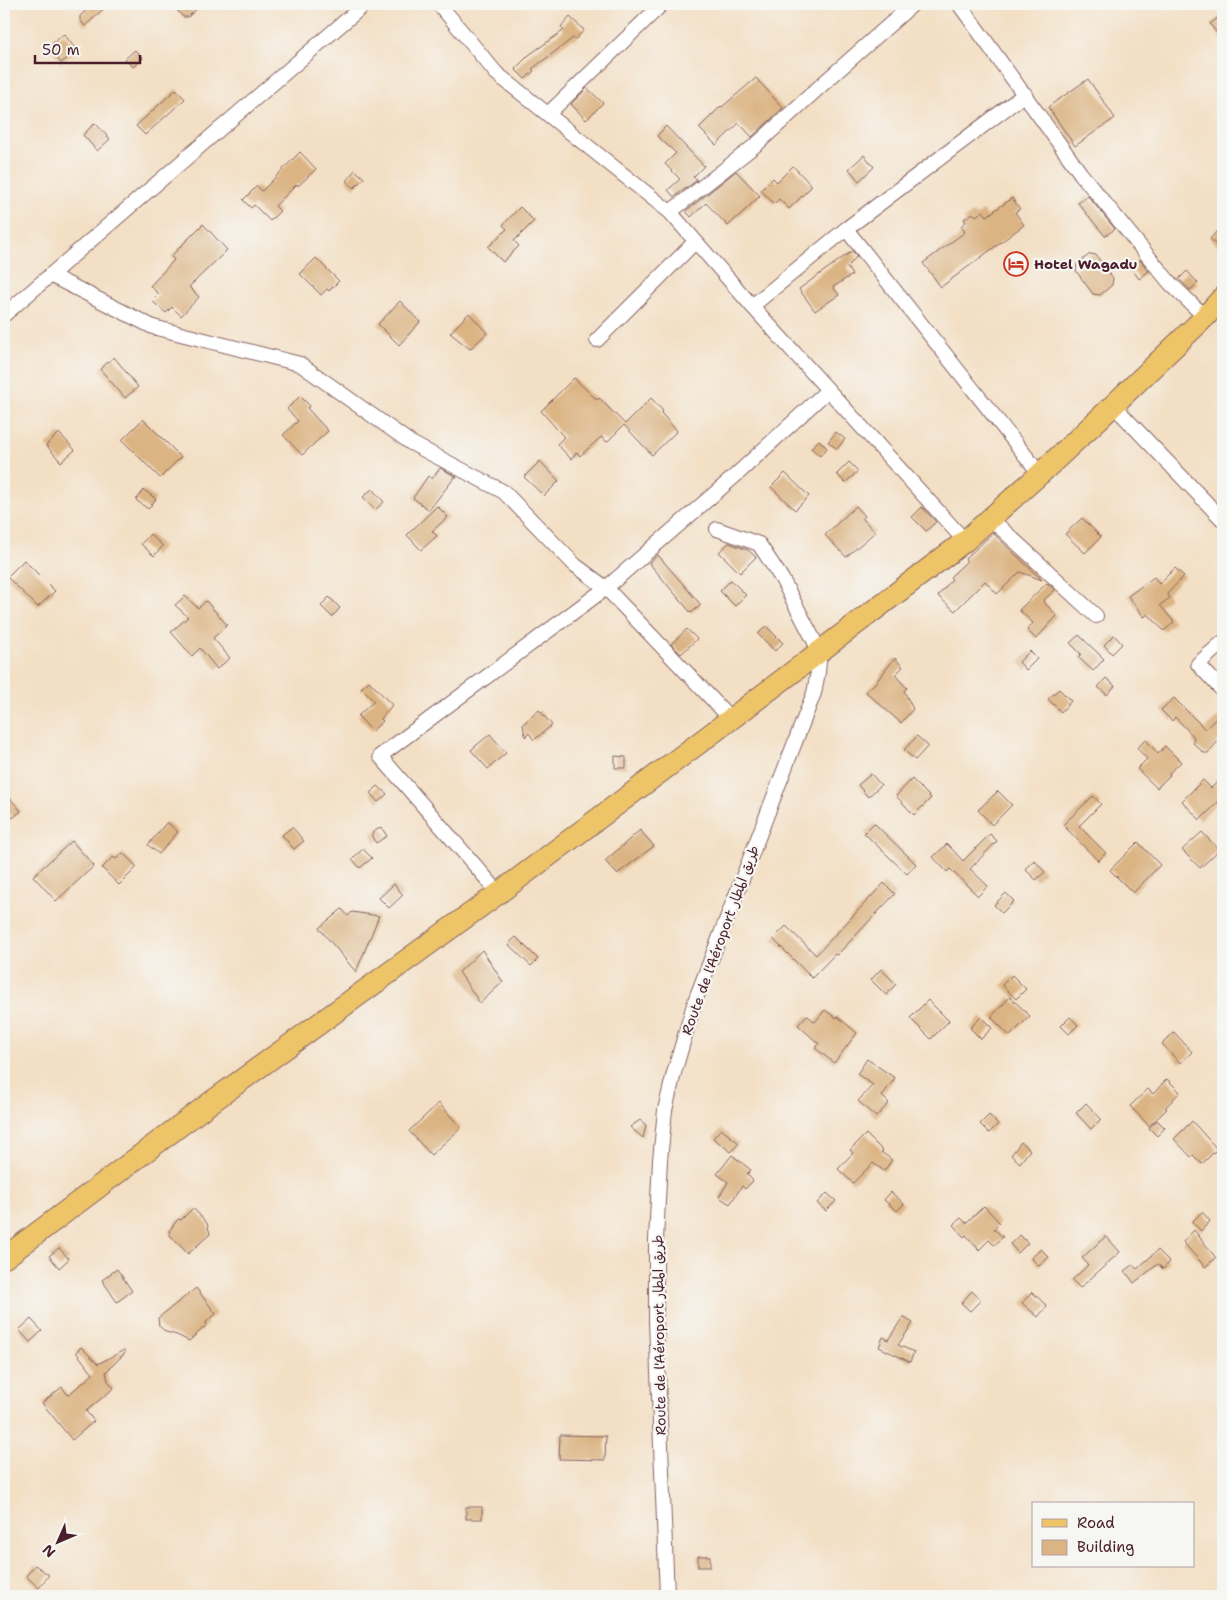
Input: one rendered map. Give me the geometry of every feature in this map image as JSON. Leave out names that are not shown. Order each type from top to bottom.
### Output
[{"type":"main road","points":[[4,1258],[217,1098],[499,893],[731,720],[965,540],[1040,474],[1205,317],[1223,297]]},
{"type":"street","points":[[4,315],[365,4]]},
{"type":"street","points":[[439,4],[496,72],[670,212],[752,306],[965,540]]},
{"type":"street","points":[[548,114],[662,4]]},
{"type":"street","points":[[670,212],[757,144],[826,80],[913,4]]},
{"type":"street","points":[[959,4],[1025,94],[1080,174],[1170,282],[1205,317]]},
{"type":"street","points":[[752,306],[846,230],[1025,94]]},
{"type":"street","points":[[846,230],[1040,474]]},
{"type":"street","points":[[596,340],[695,242]]},
{"type":"street","points":[[50,275],[153,327],[300,364],[411,443],[504,492],[575,565],[606,588],[731,720]]},
{"type":"street","points":[[499,893],[380,756],[606,588],[736,475],[828,390]]},
{"type":"street","points":[[1113,405],[1223,520]]},
{"type":"street","points":[[990,518],[1096,616]]},
{"type":"street","points":[[717,529],[759,544],[782,579],[820,652]]},
{"type":"street","points":[[1223,642],[1198,664],[1223,691]]},
{"type":"street","name":"Route de l'Aéroport طريق المطار","points":[[667,1596],[656,1321],[657,1215],[665,1110],[695,1001],[814,693],[820,652]]},
{"type":"building","points":[[93,4],[109,4],[85,26],[80,20],[80,16]]},
{"type":"building","points":[[184,4],[202,4],[188,17],[183,17],[177,10]]},
{"type":"building","points":[[1223,14],[1223,41],[1210,24]]},
{"type":"building","points":[[570,17],[584,30],[575,40],[573,38],[532,69],[534,71],[525,79],[515,69],[529,55],[564,30],[561,27]]},
{"type":"building","points":[[64,34],[77,51],[61,63],[49,46]]},
{"type":"building","points":[[135,50],[143,58],[133,67],[125,59]]},
{"type":"building","points":[[756,78],[783,108],[752,137],[739,123],[716,145],[699,128],[721,106]]},
{"type":"building","points":[[1088,79],[1115,118],[1075,146],[1048,107]]},
{"type":"building","points":[[587,88],[603,103],[586,120],[571,104]]},
{"type":"building","points":[[176,89],[185,99],[145,135],[136,126]]},
{"type":"building","points":[[95,123],[110,139],[97,151],[83,135]]},
{"type":"building","points":[[666,126],[704,166],[693,177],[697,180],[674,197],[668,190],[680,179],[665,164],[676,153],[657,136]]},
{"type":"building","points":[[300,152],[316,169],[298,186],[297,184],[275,206],[280,211],[270,221],[254,205],[251,208],[243,200],[257,186],[262,191]]},
{"type":"building","points":[[864,155],[874,167],[859,181],[849,169]]},
{"type":"building","points":[[793,166],[812,186],[789,209],[779,199],[774,204],[761,190],[773,178],[777,182]]},
{"type":"building","points":[[355,170],[364,178],[354,188],[346,181]]},
{"type":"building","points":[[736,171],[760,196],[728,226],[706,203],[691,217],[686,211]]},
{"type":"building","points":[[1088,196],[1115,229],[1105,236],[1078,203]]},
{"type":"building","points":[[1012,198],[1020,209],[1015,212],[1024,225],[941,287],[923,263],[965,232],[961,226],[966,222],[964,219],[973,213],[976,216],[983,211],[987,216]]},
{"type":"building","points":[[520,207],[534,221],[514,241],[519,246],[503,262],[488,247],[507,229],[503,225]]},
{"type":"building","points":[[203,224],[227,250],[189,287],[199,297],[181,316],[172,307],[166,313],[152,301],[159,294],[150,286],[174,260],[171,256]]},
{"type":"building","points":[[1223,224],[1223,241],[1218,246],[1210,239]]},
{"type":"building","points":[[852,251],[857,256],[847,267],[852,275],[833,287],[839,295],[815,311],[799,289]]},
{"type":"building","points":[[1090,254],[1096,255],[1113,278],[1112,285],[1100,295],[1093,294],[1076,271],[1077,264]]},
{"type":"building","points":[[316,258],[339,281],[329,291],[327,289],[321,295],[300,274]]},
{"type":"building","points":[[1140,260],[1149,271],[1139,279],[1131,268]]},
{"type":"building","points":[[1187,271],[1198,283],[1190,290],[1179,279]]},
{"type":"building","points":[[400,301],[420,322],[399,345],[378,324]]},
{"type":"building","points":[[469,313],[487,333],[470,349],[450,333]]},
{"type":"building","points":[[114,357],[138,387],[125,398],[100,369]]},
{"type":"building","points":[[574,378],[597,400],[599,398],[625,424],[651,398],[677,431],[652,455],[624,425],[607,442],[601,437],[580,456],[577,452],[571,459],[557,444],[564,437],[541,411]]},
{"type":"building","points":[[300,396],[310,406],[307,408],[328,431],[302,455],[283,435],[298,421],[287,409]]},
{"type":"building","points":[[143,419],[181,457],[160,478],[122,440]]},
{"type":"building","points":[[836,432],[845,439],[837,449],[828,442]]},
{"type":"building","points":[[59,433],[75,450],[61,462],[46,445]]},
{"type":"building","points":[[819,440],[827,448],[820,456],[811,448]]},
{"type":"building","points":[[540,461],[559,481],[544,496],[524,477]]},
{"type":"building","points":[[849,462],[858,471],[845,483],[837,474]]},
{"type":"building","points":[[440,468],[457,477],[455,477],[429,510],[413,498],[428,476],[432,479]]},
{"type":"building","points":[[785,473],[809,496],[795,510],[771,487]]},
{"type":"building","points":[[372,489],[384,502],[375,510],[363,497]]},
{"type":"building","points":[[144,490],[156,499],[148,509],[136,500]]},
{"type":"building","points":[[437,506],[448,517],[432,531],[437,536],[421,550],[407,535]]},
{"type":"building","points":[[856,506],[865,516],[862,518],[875,532],[846,557],[825,535]]},
{"type":"building","points":[[922,507],[936,522],[926,531],[912,517]]},
{"type":"building","points":[[1082,518],[1101,537],[1085,553],[1065,534]]},
{"type":"building","points":[[993,533],[1042,580],[1020,572],[997,594],[985,581],[955,611],[938,596],[952,579],[950,577],[967,561],[965,559]]},
{"type":"building","points":[[150,534],[163,546],[154,556],[141,544]]},
{"type":"building","points":[[729,543],[748,550],[756,557],[740,573],[719,552]]},
{"type":"building","points":[[658,555],[701,605],[691,613],[649,563]]},
{"type":"building","points":[[24,560],[55,591],[38,607],[7,577]]},
{"type":"building","points":[[1175,568],[1184,576],[1167,594],[1170,598],[1160,605],[1174,622],[1164,631],[1148,614],[1144,617],[1128,596],[1154,577],[1159,584]]},
{"type":"building","points":[[731,580],[746,595],[735,606],[720,591]]},
{"type":"building","points":[[1047,583],[1055,590],[1043,601],[1057,616],[1036,639],[1027,630],[1033,623],[1019,610]]},
{"type":"building","points":[[185,596],[198,608],[206,601],[227,625],[213,638],[230,658],[217,669],[200,648],[192,656],[171,632],[188,617],[175,605]]},
{"type":"building","points":[[329,597],[340,608],[332,617],[321,606]]},
{"type":"building","points":[[766,626],[783,643],[775,651],[758,634]]},
{"type":"building","points":[[687,629],[697,639],[681,654],[671,644]]},
{"type":"building","points":[[1079,635],[1104,659],[1093,671],[1078,657],[1081,654],[1070,643]]},
{"type":"building","points":[[1114,635],[1122,644],[1112,654],[1104,645]]},
{"type":"building","points":[[1030,651],[1037,659],[1026,670],[1019,662]]},
{"type":"building","points":[[895,658],[903,667],[895,675],[907,688],[904,691],[913,709],[901,723],[866,692]]},
{"type":"building","points":[[1106,678],[1115,686],[1107,695],[1098,687]]},
{"type":"building","points":[[369,681],[392,705],[381,719],[383,721],[372,731],[358,716],[374,701],[361,688]]},
{"type":"building","points":[[1059,689],[1071,701],[1061,712],[1048,699]]},
{"type":"building","points":[[1174,698],[1205,729],[1223,712],[1223,735],[1208,753],[1204,753],[1193,743],[1194,737],[1175,717],[1172,721],[1161,710]]},
{"type":"building","points":[[539,710],[552,725],[534,740],[529,733],[525,737],[523,724]]},
{"type":"building","points":[[490,734],[506,753],[488,769],[471,750]]},
{"type":"building","points":[[917,736],[928,746],[915,760],[904,750]]},
{"type":"building","points":[[1146,740],[1158,754],[1165,746],[1181,762],[1157,788],[1137,769],[1147,759],[1137,748]]},
{"type":"building","points":[[615,756],[626,757],[626,768],[615,768]]},
{"type":"building","points":[[871,774],[881,785],[868,797],[858,785]]},
{"type":"building","points":[[1223,777],[1223,797],[1200,820],[1182,801],[1203,780],[1211,788]]},
{"type":"building","points":[[912,779],[931,798],[914,815],[896,796]]},
{"type":"building","points":[[378,786],[387,794],[378,802],[370,793]]},
{"type":"building","points":[[4,791],[21,811],[13,818],[4,808]]},
{"type":"building","points":[[998,791],[1012,805],[992,825],[978,810]]},
{"type":"building","points":[[1093,796],[1101,804],[1079,826],[1106,853],[1098,861],[1063,825]]},
{"type":"building","points":[[167,822],[178,832],[159,854],[148,845]]},
{"type":"building","points":[[874,823],[916,864],[907,874],[864,833]]},
{"type":"building","points":[[292,827],[304,841],[294,849],[282,835]]},
{"type":"building","points":[[381,827],[387,836],[376,843],[372,833]]},
{"type":"building","points":[[640,830],[654,846],[617,874],[605,861]]},
{"type":"building","points":[[1202,832],[1219,850],[1200,868],[1182,850]]},
{"type":"building","points":[[990,834],[997,841],[970,869],[988,886],[978,896],[950,869],[947,872],[933,857],[947,844],[963,861]]},
{"type":"building","points":[[72,841],[94,866],[56,901],[33,876]]},
{"type":"building","points":[[1138,842],[1160,865],[1133,893],[1110,870]]},
{"type":"building","points":[[363,849],[372,858],[360,868],[352,859]]},
{"type":"building","points":[[123,853],[137,867],[119,885],[102,868],[113,857],[116,859]]},
{"type":"building","points":[[1034,860],[1045,872],[1036,880],[1025,869]]},
{"type":"building","points":[[884,883],[895,894],[837,955],[835,954],[812,978],[773,939],[786,926],[816,955]]},
{"type":"building","points":[[394,884],[403,895],[389,908],[379,898]]},
{"type":"building","points":[[1006,893],[1014,901],[1002,913],[994,905]]},
{"type":"building","points":[[342,909],[348,916],[352,912],[379,916],[356,972],[319,928]]},
{"type":"building","points":[[516,937],[538,959],[531,966],[508,944]]},
{"type":"building","points":[[482,950],[503,982],[480,1003],[459,972]]},
{"type":"building","points":[[881,969],[896,984],[886,995],[871,980]]},
{"type":"building","points":[[1012,975],[1026,989],[1016,999],[1002,985]]},
{"type":"building","points":[[1010,997],[1030,1016],[1010,1036],[991,1017]]},
{"type":"building","points":[[928,1000],[949,1021],[931,1039],[910,1018]]},
{"type":"building","points":[[825,1010],[836,1018],[837,1016],[857,1033],[834,1063],[815,1048],[819,1044],[798,1025],[807,1015],[815,1022]]},
{"type":"building","points":[[981,1017],[992,1028],[981,1039],[970,1028]]},
{"type":"building","points":[[1070,1017],[1078,1025],[1069,1034],[1061,1026]]},
{"type":"building","points":[[1174,1032],[1192,1052],[1180,1063],[1162,1044]]},
{"type":"building","points":[[867,1059],[895,1078],[882,1096],[889,1103],[876,1117],[858,1101],[873,1085],[857,1074]]},
{"type":"building","points":[[1167,1079],[1180,1092],[1165,1108],[1167,1109],[1149,1126],[1130,1106],[1148,1089],[1153,1094]]},
{"type":"building","points":[[439,1103],[461,1128],[431,1155],[409,1131]]},
{"type":"building","points":[[1086,1103],[1101,1119],[1091,1129],[1076,1113]]},
{"type":"building","points":[[989,1115],[998,1124],[989,1133],[980,1124]]},
{"type":"building","points":[[640,1120],[646,1125],[643,1138],[630,1127]]},
{"type":"building","points":[[1157,1120],[1165,1128],[1157,1136],[1149,1128]]},
{"type":"building","points":[[1192,1121],[1217,1149],[1202,1164],[1193,1155],[1191,1157],[1174,1139]]},
{"type":"building","points":[[721,1129],[739,1143],[731,1152],[713,1138]]},
{"type":"building","points":[[866,1134],[883,1151],[881,1152],[892,1160],[884,1171],[873,1163],[853,1183],[838,1169],[853,1153],[850,1150]]},
{"type":"building","points":[[1021,1142],[1030,1150],[1020,1163],[1011,1155]]},
{"type":"building","points":[[732,1155],[751,1170],[747,1174],[753,1181],[745,1189],[742,1186],[730,1204],[719,1197],[728,1182],[717,1174]]},
{"type":"building","points":[[891,1192],[904,1204],[897,1211],[884,1200]]},
{"type":"building","points":[[827,1193],[836,1201],[826,1211],[817,1203]]},
{"type":"building","points":[[984,1206],[1000,1223],[994,1229],[1003,1237],[994,1245],[989,1240],[979,1250],[966,1235],[964,1237],[953,1225],[961,1218],[966,1223]]},
{"type":"building","points":[[193,1208],[207,1223],[210,1234],[188,1254],[170,1235],[169,1231],[178,1219],[181,1220]]},
{"type":"building","points":[[1202,1212],[1210,1221],[1201,1231],[1192,1222]]},
{"type":"building","points":[[1194,1230],[1216,1258],[1205,1267],[1183,1242]]},
{"type":"building","points":[[1020,1235],[1028,1243],[1018,1253],[1010,1244]]},
{"type":"building","points":[[1106,1236],[1120,1252],[1080,1288],[1072,1280],[1088,1265],[1082,1258]]},
{"type":"building","points":[[59,1248],[69,1259],[59,1268],[49,1256]]},
{"type":"building","points":[[1041,1249],[1049,1257],[1039,1266],[1031,1258]]},
{"type":"building","points":[[1158,1250],[1170,1262],[1163,1269],[1158,1264],[1134,1283],[1125,1271],[1133,1265],[1137,1269]]},
{"type":"building","points":[[117,1269],[132,1291],[117,1302],[102,1280]]},
{"type":"building","points":[[196,1288],[216,1314],[189,1341],[166,1332],[159,1326],[158,1318]]},
{"type":"building","points":[[972,1291],[981,1300],[970,1311],[961,1303]]},
{"type":"building","points":[[1032,1292],[1047,1306],[1038,1317],[1022,1303]]},
{"type":"building","points":[[903,1317],[913,1323],[898,1345],[914,1352],[910,1362],[879,1347],[883,1337],[888,1340]]},
{"type":"building","points":[[31,1319],[42,1331],[30,1342],[19,1330]]},
{"type":"building","points":[[81,1347],[98,1364],[124,1350],[126,1352],[106,1372],[108,1381],[114,1388],[86,1411],[94,1421],[72,1440],[42,1403],[62,1387],[68,1395],[93,1374],[76,1352]]},
{"type":"building","points":[[560,1435],[606,1436],[605,1460],[559,1459]]},
{"type":"building","points":[[466,1507],[482,1507],[482,1519],[466,1519]]},
{"type":"building","points":[[698,1556],[710,1556],[710,1567],[698,1567]]},
{"type":"building","points":[[35,1565],[49,1575],[39,1588],[26,1576]]},
{"type":"place","name":"Hotel Wagadu","points":[[1016,264]]}]
